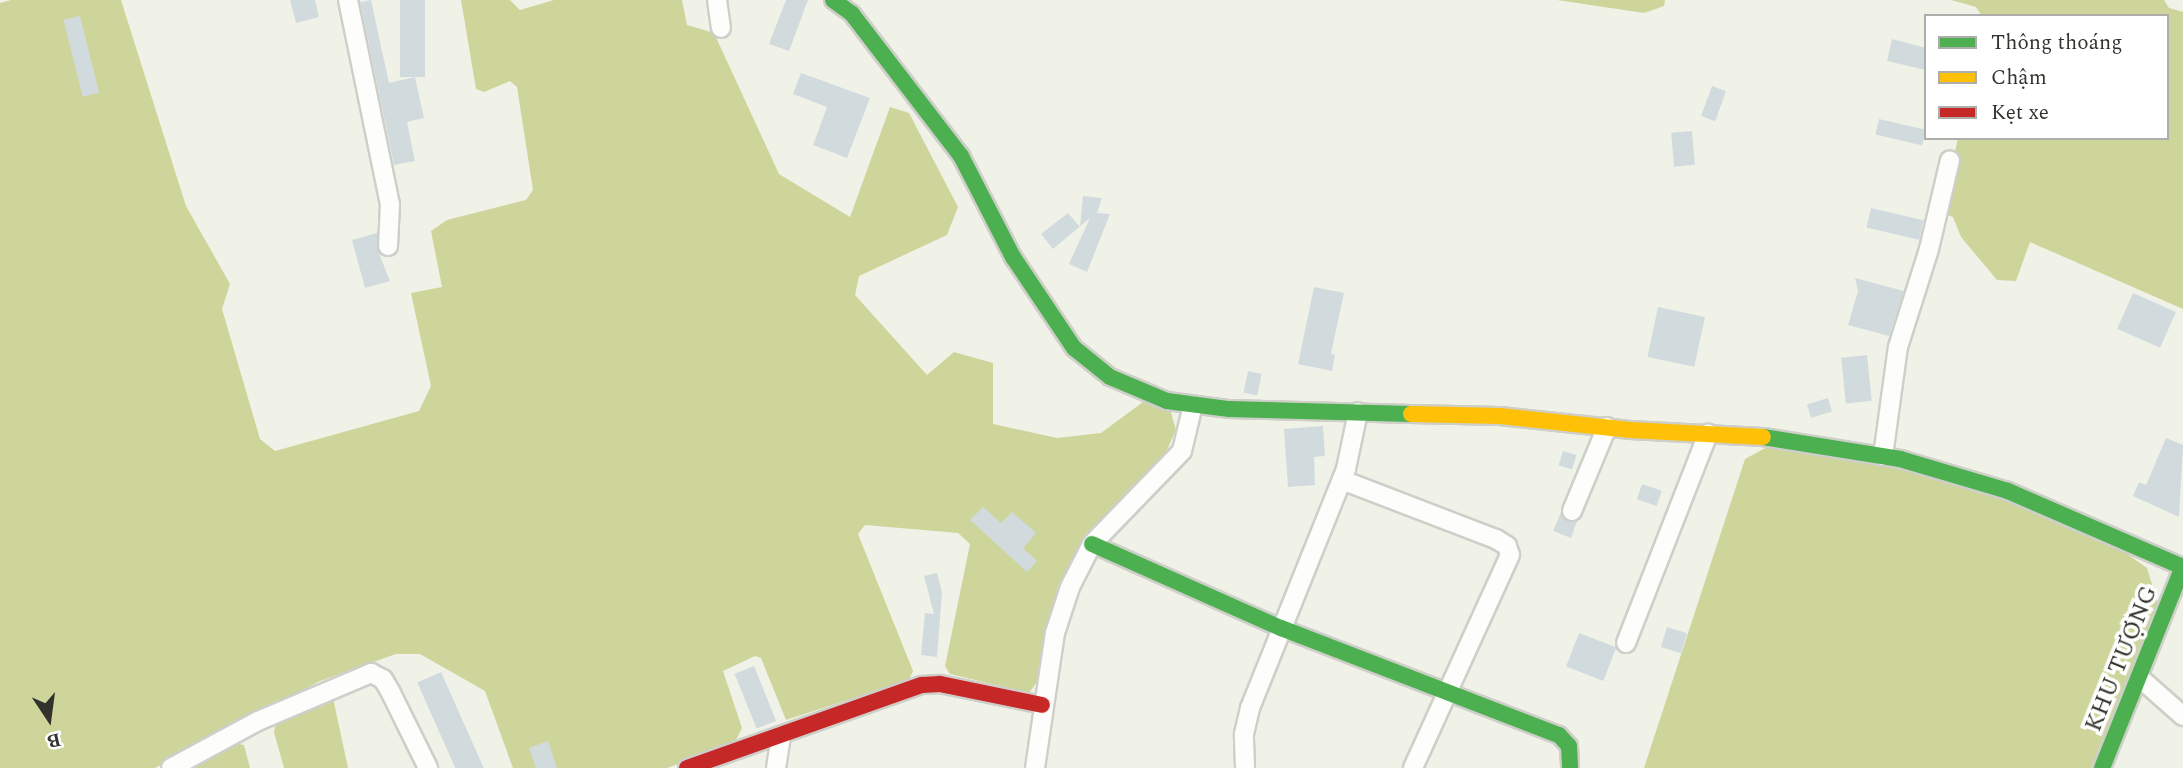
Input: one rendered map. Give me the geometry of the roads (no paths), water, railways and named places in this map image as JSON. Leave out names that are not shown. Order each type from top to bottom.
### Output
[{"type":"street","points":[[348,0],[390,204],[388,246]]},
{"type":"street","points":[[717,0],[721,28]]},
{"type":"street","points":[[833,0],[852,14],[961,156],[1013,257],[1074,348],[1110,377],[1167,401],[1193,405],[1500,416],[1607,428],[1765,437],[1883,456],[2008,491],[2183,567]]},
{"type":"street","points":[[1883,456],[1898,347],[1929,249],[1950,160]]},
{"type":"street","points":[[1035,768],[1042,705],[1055,633],[1070,587],[1092,544],[1182,451],[1193,405]]},
{"type":"street","points":[[1245,768],[1244,734],[1250,708],[1342,480],[1358,412]]},
{"type":"street","points":[[1572,511],[1607,428]]},
{"type":"street","points":[[1626,643],[1708,434]]},
{"type":"street","points":[[1342,480],[1507,546],[1510,555],[1444,691],[1413,768]]},
{"type":"street","points":[[1092,544],[1281,628],[1559,735],[1569,746],[1570,768]]},
{"type":"street","name":"KHU TƯỢNG","points":[[2102,768],[2141,679],[2183,567]]},
{"type":"street","points":[[172,768],[258,722],[371,673],[391,693],[428,768]]},
{"type":"street","points":[[2141,679],[2183,716]]},
{"type":"street","points":[[687,768],[922,685],[940,684],[1042,705]]},
{"type":"street","points":[[776,768],[781,736]]}]
